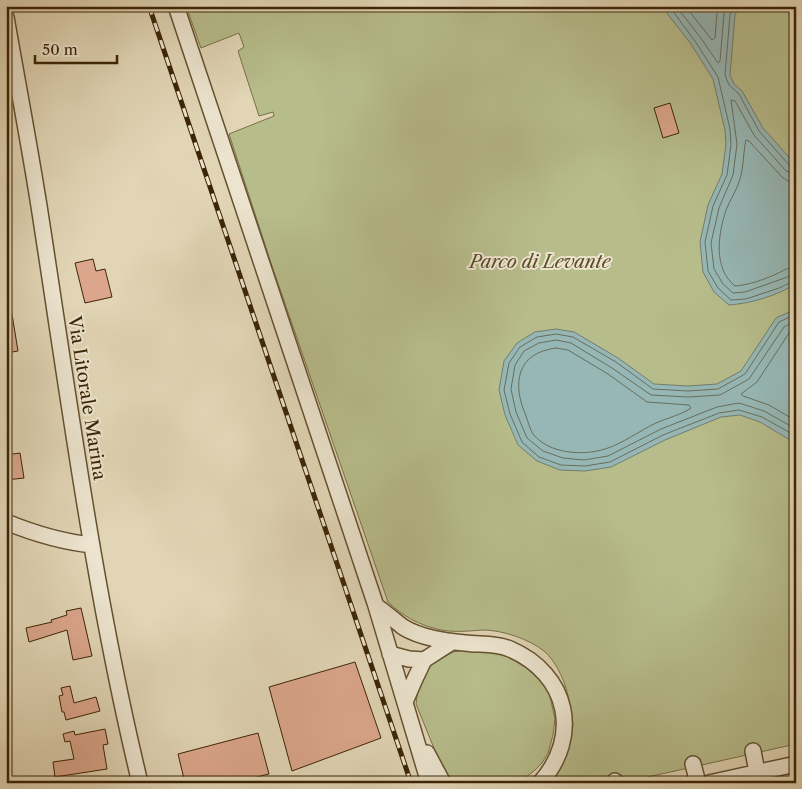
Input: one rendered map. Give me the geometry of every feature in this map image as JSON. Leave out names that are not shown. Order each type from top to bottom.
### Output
[{"type":"street","points":[[176,6],[376,606],[430,783]]},
{"type":"street","name":"Via Litorale Marina","points":[[6,17],[38,204],[92,545],[128,735],[140,783]]},
{"type":"street","points":[[6,522],[76,543],[92,545]]},
{"type":"street","points":[[376,606],[415,633],[452,642],[487,644],[508,648],[536,664],[553,684],[559,696],[565,728],[558,757],[551,770],[540,783]]},
{"type":"street","points":[[390,654],[399,640],[407,634],[415,633]]},
{"type":"street","points":[[405,702],[424,660],[452,642]]},
{"type":"street","points":[[390,654],[409,659],[424,660]]},
{"type":"street","points":[[415,734],[443,783]]},
{"type":"street","points":[[753,751],[757,772]]},
{"type":"street","points":[[693,764],[698,783]]},
{"type":"street","points":[[709,783],[796,764]]},
{"type":"green space","name":"Parco di Levante","points":[[186,6],[796,6],[796,744],[621,783],[546,783],[562,757],[573,725],[564,681],[549,656],[531,643],[507,633],[490,630],[448,631],[430,627],[411,619],[388,602],[271,263],[229,134],[274,116],[273,112],[259,116],[238,51],[244,47],[239,33],[201,48]]},
{"type":"green space","points":[[471,649],[500,651],[524,661],[548,688],[555,719],[548,753],[534,771],[518,783],[453,783],[440,763],[416,704],[418,688],[428,667],[453,652]]},
{"type":"water","points":[[663,6],[740,6],[735,15],[730,75],[734,84],[742,91],[763,128],[796,165],[796,284],[755,301],[729,305],[714,292],[703,272],[700,242],[708,205],[722,174],[726,144],[725,130],[713,79],[691,44]]},
{"type":"water","points":[[796,309],[796,441],[790,440],[760,422],[740,415],[721,417],[665,440],[611,467],[585,471],[560,470],[537,461],[518,445],[505,415],[499,390],[504,361],[517,343],[535,332],[556,329],[574,332],[618,358],[654,384],[688,386],[717,384],[741,371],[776,318]]},
{"type":"building","points":[[670,103],[679,133],[663,138],[654,108]]},
{"type":"building","points":[[93,259],[96,271],[105,269],[112,297],[85,303],[75,263]]},
{"type":"building","points":[[11,308],[18,351],[6,353],[6,309]]},
{"type":"building","points":[[20,453],[24,478],[6,480],[6,455]]},
{"type":"building","points":[[81,608],[92,656],[73,660],[67,630],[29,642],[26,628],[52,622],[51,620],[67,615],[66,611]]},
{"type":"building","points":[[355,662],[381,738],[292,771],[269,687]]},
{"type":"building","points":[[70,686],[74,703],[96,697],[100,711],[66,720],[64,712],[62,712],[59,696],[63,695],[61,688]]},
{"type":"building","points":[[105,729],[108,744],[103,745],[107,769],[55,777],[53,762],[74,759],[70,741],[65,742],[63,734],[74,731],[75,735]]},
{"type":"building","points":[[258,733],[269,774],[249,779],[250,783],[185,783],[178,754]]},
{"type":"railway","points":[[149,6],[411,783]]}]
